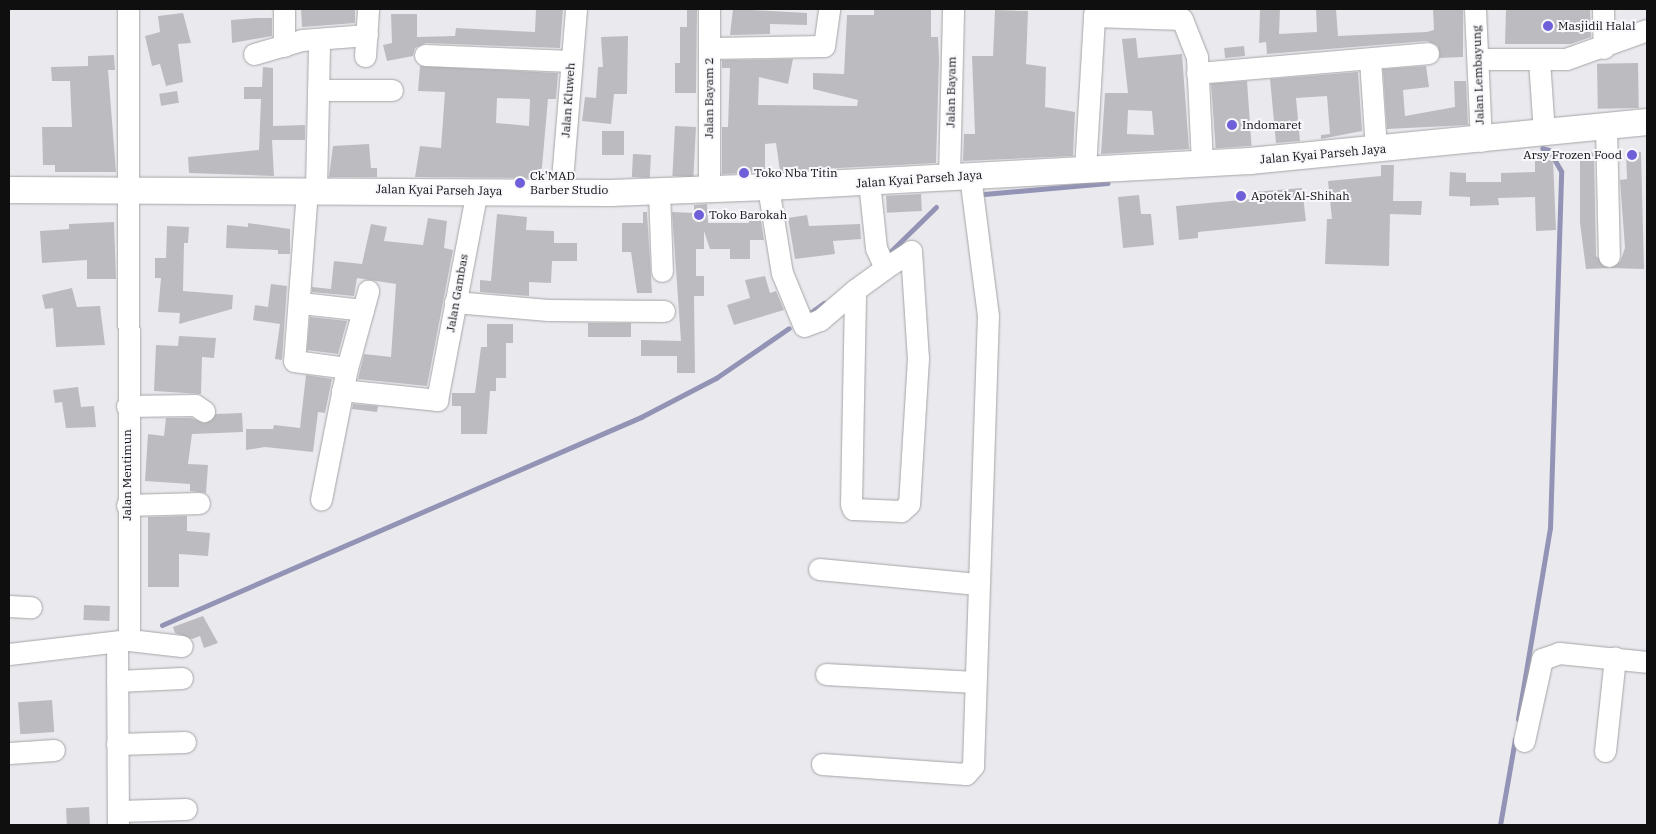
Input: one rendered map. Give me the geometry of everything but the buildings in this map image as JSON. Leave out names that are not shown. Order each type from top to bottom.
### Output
[{"type":"main road","name":"Jalan Kyai Parseh Jaya","points":[[9,190],[128,188],[561,192],[768,187],[1202,164],[1481,141],[1647,122]]},
{"type":"street","name":"Jalan Mentimun","points":[[118,818],[117,681],[123,641],[127,505],[128,9]]},
{"type":"street","points":[[284,9],[284,46]]},
{"type":"street","points":[[254,54],[326,36],[366,46],[368,9]]},
{"type":"street","name":"Jalan Kluweh","points":[[561,192],[576,9]]},
{"type":"street","name":"Jalan Bayam 2","points":[[709,9],[709,188]]},
{"type":"street","points":[[709,48],[824,46],[829,9]]},
{"type":"street","name":"Jalan Bayam","points":[[822,764],[971,772],[988,316],[960,176],[953,9]]},
{"type":"street","name":"Jalan Lembayung","points":[[1475,9],[1481,141]]},
{"type":"street","points":[[1603,9],[1604,48]]},
{"type":"street","points":[[1085,170],[1095,12],[1179,14],[1195,44],[1202,164]]},
{"type":"street","points":[[1478,59],[1539,60],[1604,48],[1647,30]]},
{"type":"street","points":[[319,49],[311,190],[294,362],[347,368]]},
{"type":"street","points":[[1197,73],[1428,53]]},
{"type":"street","points":[[425,55],[571,61]]},
{"type":"street","points":[[1370,59],[1376,149]]},
{"type":"street","points":[[1539,60],[1544,134]]},
{"type":"street","points":[[318,90],[392,90]]},
{"type":"street","points":[[1606,128],[1609,256]]},
{"type":"street","points":[[870,182],[876,248],[884,268]]},
{"type":"street","points":[[768,187],[782,273],[804,326],[820,320],[855,290],[884,268],[911,251],[918,358],[909,504],[901,510],[853,509],[851,504],[855,290]]},
{"type":"street","name":"Jalan Gambas","points":[[342,390],[435,401],[439,396],[477,191]]},
{"type":"street","points":[[658,191],[662,271]]},
{"type":"street","points":[[301,303],[366,300],[342,390],[321,499]]},
{"type":"street","points":[[455,302],[548,310],[664,311]]},
{"type":"street","points":[[128,406],[195,405],[204,410]]},
{"type":"street","points":[[127,505],[199,503]]},
{"type":"street","points":[[819,569],[977,584]]},
{"type":"street","points":[[9,606],[31,607]]},
{"type":"street","points":[[9,654],[123,641],[182,646]]},
{"type":"street","points":[[1524,741],[1542,659],[1559,653],[1647,662]]},
{"type":"street","points":[[1605,751],[1615,658]]},
{"type":"street","points":[[826,674],[974,682]]},
{"type":"street","points":[[117,681],[182,678]]},
{"type":"street","points":[[118,744],[185,742]]},
{"type":"street","points":[[9,753],[54,750]]},
{"type":"street","points":[[118,818],[186,809]]},
{"type":"waterway","points":[[1518,719],[1550,528],[1561,171],[1549,150],[1542,148]]},
{"type":"waterway","points":[[984,194],[1108,183]]},
{"type":"waterway","points":[[891,251],[936,207]]},
{"type":"waterway","points":[[810,313],[824,303]]},
{"type":"waterway","points":[[162,625],[641,417],[716,378],[789,328]]},
{"type":"waterway","points":[[1500,825],[1515,739]]},
{"type":"place","name":"Masjidil Halal","points":[[1548,26]]},
{"type":"place","name":"Indomaret","points":[[1232,125]]},
{"type":"place","name":"Arsy Frozen Food","points":[[1632,155]]},
{"type":"place","name":"Toko Nba Titin","points":[[744,173]]},
{"type":"place","name":"Ck'MAD Barber Studio","points":[[520,183]]},
{"type":"place","name":"Apotek Al-Shihah","points":[[1241,196]]},
{"type":"place","name":"Toko Barokah","points":[[699,215]]}]
